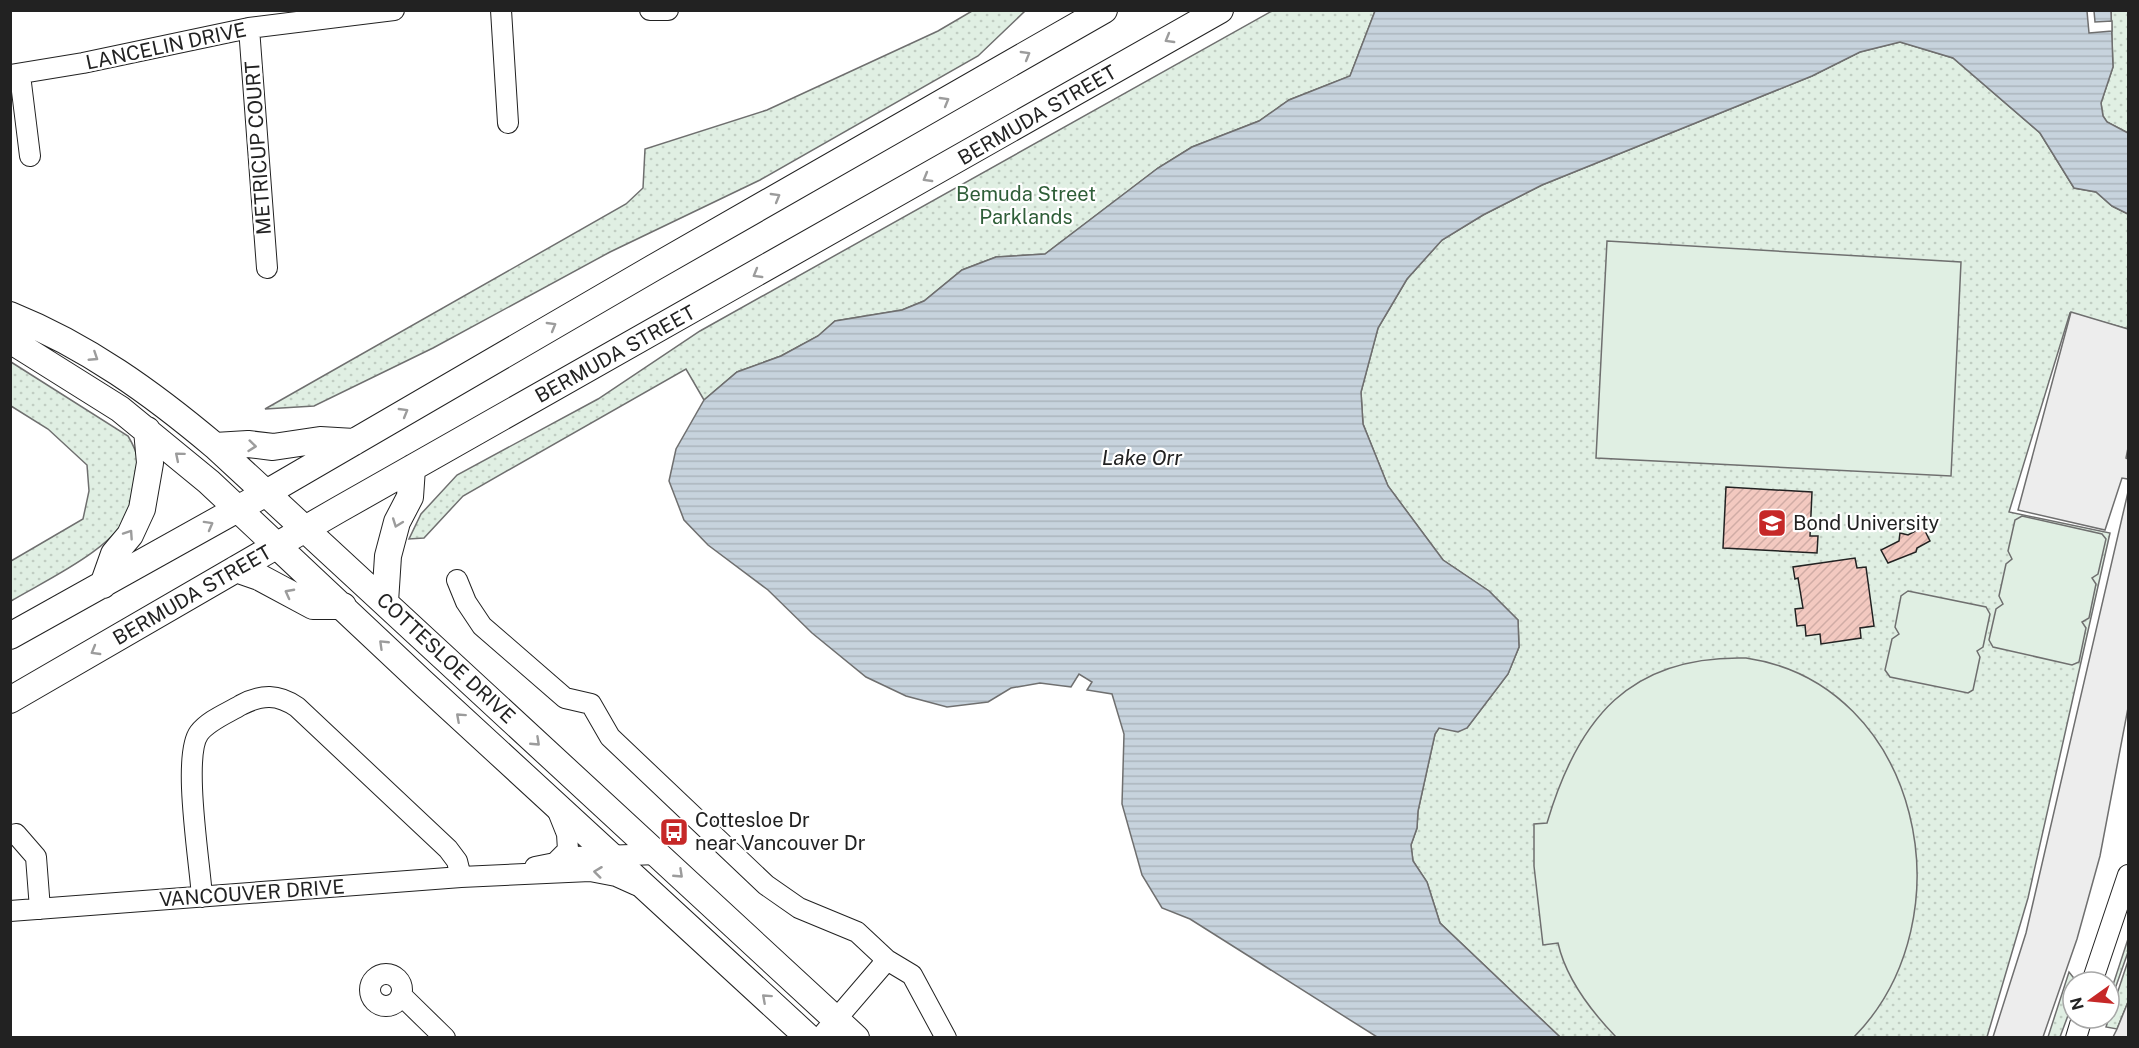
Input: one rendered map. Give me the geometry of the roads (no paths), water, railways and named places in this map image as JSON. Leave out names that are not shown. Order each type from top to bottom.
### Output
[{"type":"main road","points":[[10,636],[267,492],[1104,10]]},
{"type":"main road","name":"BERMUDA STREET","points":[[10,700],[412,468],[1220,10]]},
{"type":"main road","name":"COTTESLOE DRIVE","points":[[10,315],[59,336],[87,352],[162,402],[215,446],[658,855],[828,1029],[856,1038]]},
{"type":"main road","name":"COTTESLOE DRIVE","points":[[10,340],[120,409],[239,508],[810,1038]]},
{"type":"main road","points":[[103,585],[114,554],[130,535],[142,509],[150,463],[147,430]]},
{"type":"main road","points":[[215,446],[248,444],[273,447],[320,440],[354,442]]},
{"type":"main road","points":[[385,602],[388,556],[397,522],[410,497],[412,468]]},
{"type":"main road","points":[[236,569],[259,577],[313,606],[343,606]]},
{"type":"street","name":"LANCELIN DRIVE","points":[[15,75],[249,28],[394,10]]},
{"type":"street","points":[[501,10],[508,123]]},
{"type":"street","points":[[650,10],[669,10]]},
{"type":"street","name":"METRICUP COURT","points":[[249,28],[267,268]]},
{"type":"street","points":[[15,75],[30,156]]},
{"type":"street","points":[[457,580],[466,602],[482,626],[565,698],[591,704],[610,737],[766,885],[799,908],[857,932],[887,960],[912,975],[946,1038]]},
{"type":"street","points":[[202,897],[191,767],[195,741],[200,732],[212,722],[261,696],[286,699],[297,707],[448,849],[457,861],[460,877]]},
{"type":"street","points":[[553,801],[569,841],[567,850],[555,863]]},
{"type":"street","points":[[16,834],[36,856],[39,909]]},
{"type":"street","name":"VANCOUVER DRIVE","points":[[10,911],[494,875],[575,857],[658,855]]},
{"type":"street","name":"VANCOUVER DRIVE","points":[[494,875],[511,877],[600,871],[652,893]]},
{"type":"street","points":[[2096,970],[2128,875]]},
{"type":"street","points":[[828,1029],[887,960]]},
{"type":"street","points":[[401,995],[446,1038]]},
{"type":"water","name":"Lake Orr","points":[[1375,11],[2111,11],[2113,67],[2101,103],[2103,116],[2107,122],[2128,133],[2128,214],[2112,206],[2096,192],[2074,188],[2040,133],[1953,58],[1900,42],[1860,52],[1812,76],[1542,185],[1483,215],[1442,240],[1407,279],[1378,328],[1361,392],[1363,424],[1388,486],[1443,560],[1489,591],[1518,620],[1519,647],[1508,674],[1467,728],[1458,732],[1439,728],[1435,734],[1418,811],[1417,828],[1411,845],[1413,861],[1427,882],[1440,923],[1560,1037],[1377,1037],[1190,919],[1162,908],[1142,875],[1122,804],[1124,734],[1112,694],[1087,690],[1092,682],[1079,674],[1071,687],[1040,683],[1011,688],[988,702],[947,707],[906,696],[866,677],[812,633],[768,590],[708,545],[684,520],[669,481],[676,449],[704,400],[737,372],[781,356],[818,336],[835,321],[902,310],[924,301],[962,270],[996,257],[1045,254],[1158,168],[1192,147],[1259,121],[1289,100],[1350,76]]},
{"type":"place","name":"Bond University","points":[[1772,523]]},
{"type":"place","name":"Cottesloe Dr near Vancouver Dr","points":[[674,832]]},
{"type":"park label","name":"Bemuda Street Parklands","points":[[1026,206]]}]
